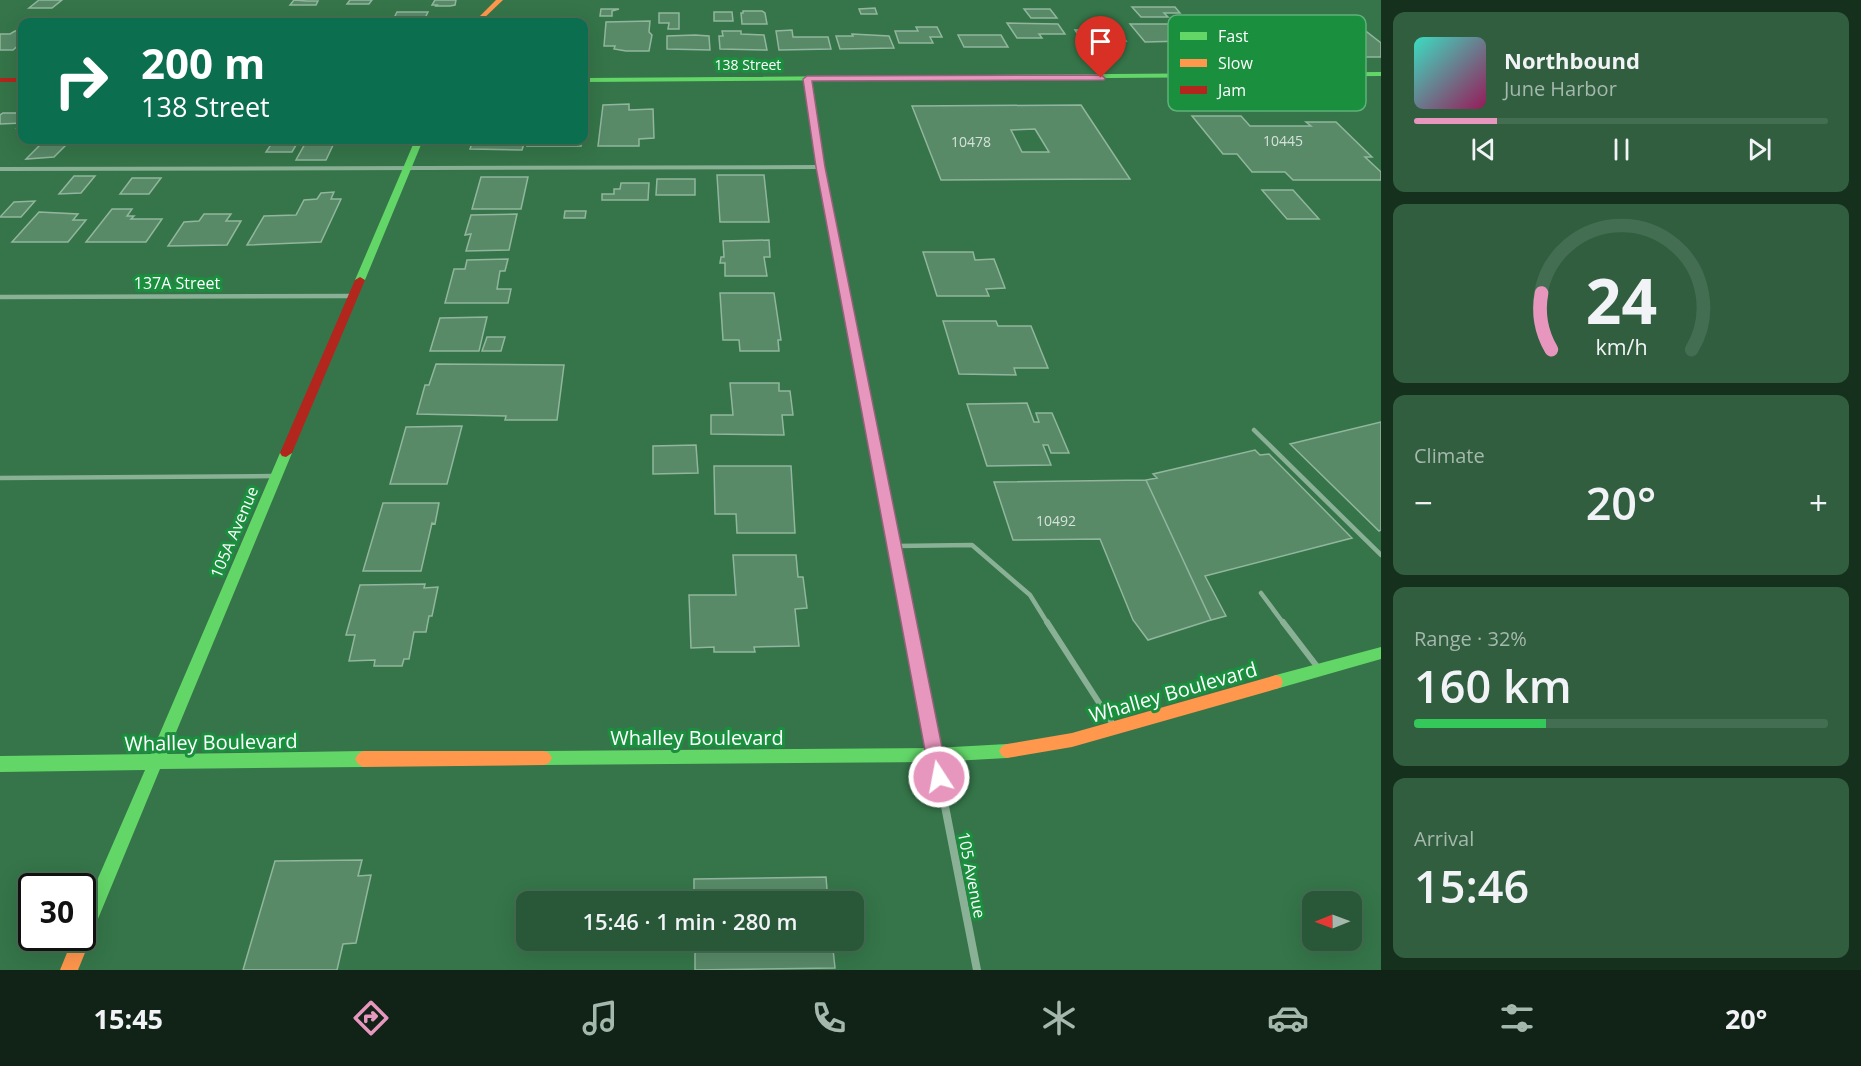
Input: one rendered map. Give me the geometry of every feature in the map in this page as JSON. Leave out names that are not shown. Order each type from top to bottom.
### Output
[{"type":"street","points":[[481,18],[500,0]]},
{"type":"street","name":"138 Street","points":[[1366,74],[1381,74]]},
{"type":"street","name":"138 Street","points":[[588,80],[1168,76]]},
{"type":"street","name":"105 Avenue","points":[[807,79],[821,167],[977,970]]},
{"type":"street","points":[[0,80],[18,80]]},
{"type":"street","name":"105A Avenue","points":[[96,904],[275,476],[417,144]]},
{"type":"street","name":"137A Street","points":[[0,297],[353,296]]},
{"type":"street","name":"Whalley Boulevard","points":[[0,764],[935,755],[1004,751],[1072,740],[1116,729],[1381,653]]},
{"type":"street","name":"105A Avenue","points":[[69,970],[76,951]]},
{"type":"lane","points":[[0,169],[407,170],[821,167]]},
{"type":"lane","points":[[1254,430],[1381,555]]},
{"type":"lane","points":[[0,478],[275,476]]},
{"type":"lane","points":[[895,546],[972,545],[1030,595],[1116,729]]},
{"type":"lane","points":[[1261,593],[1320,671]]},
{"type":"building","points":[[39,0],[62,0],[52,8],[29,8]]},
{"type":"building","points":[[294,0],[318,1],[316,5],[290,5]]},
{"type":"building","points":[[350,0],[372,0],[369,4],[347,4]]},
{"type":"building","points":[[435,0],[456,0],[455,5],[436,6],[432,5]]},
{"type":"building","points":[[1132,7],[1175,7],[1180,13],[1164,13],[1168,17],[1141,17]]},
{"type":"building","points":[[875,8],[877,14],[861,14],[859,9]]},
{"type":"building","points":[[601,9],[619,9],[612,11],[612,16],[600,16]]},
{"type":"building","points":[[1024,9],[1050,9],[1057,18],[1031,18]]},
{"type":"building","points":[[743,11],[762,11],[765,13],[767,24],[742,24],[741,13]]},
{"type":"building","points":[[397,12],[428,12],[425,18],[394,18]]},
{"type":"building","points":[[714,12],[732,12],[733,21],[714,21]]},
{"type":"building","points":[[659,13],[679,13],[679,29],[668,29],[669,23],[659,23]]},
{"type":"building","points":[[650,21],[649,32],[652,35],[649,51],[626,51],[614,49],[615,46],[604,46],[606,22]]},
{"type":"building","points":[[1007,23],[1058,24],[1065,34],[1039,34],[1042,38],[1017,38]]},
{"type":"building","points":[[1130,24],[1168,24],[1168,41],[1145,42]]},
{"type":"building","points":[[916,27],[937,27],[942,37],[930,37],[933,43],[899,43],[895,31],[918,31]]},
{"type":"building","points":[[792,30],[793,37],[828,37],[831,49],[779,50],[776,31]]},
{"type":"building","points":[[1075,30],[1117,30],[1126,41],[1083,42]]},
{"type":"building","points":[[18,31],[18,46],[13,50],[0,50],[0,34]]},
{"type":"building","points":[[722,31],[741,31],[741,34],[764,35],[767,50],[720,49],[719,36],[723,36]]},
{"type":"building","points":[[1366,31],[1381,43],[1381,57],[1366,57]]},
{"type":"building","points":[[852,34],[889,36],[894,48],[840,49],[836,36],[853,36]]},
{"type":"building","points":[[958,35],[1001,35],[1008,47],[964,47]]},
{"type":"building","points":[[667,36],[709,36],[710,50],[667,49]]},
{"type":"building","points":[[629,104],[629,110],[653,109],[654,138],[639,139],[639,146],[598,146],[603,105]]},
{"type":"building","points":[[1081,105],[1130,179],[941,180],[912,106]],"holes":[[[1035,129],[1049,152],[1022,152],[1011,130]]]},
{"type":"building","points":[[18,111],[18,123],[0,124],[0,115]]},
{"type":"building","points":[[1192,116],[1241,116],[1250,126],[1311,126],[1306,122],[1336,122],[1372,157],[1365,157],[1381,172],[1381,180],[1293,180],[1285,172],[1252,172],[1237,154],[1223,154]]},
{"type":"building","points":[[41,144],[67,144],[54,157],[26,159]]},
{"type":"building","points":[[271,144],[297,144],[292,152],[266,152]]},
{"type":"building","points":[[305,144],[334,144],[326,160],[296,160]]},
{"type":"building","points":[[472,144],[524,144],[522,150],[470,149]]},
{"type":"building","points":[[528,144],[581,144],[581,146],[527,146]]},
{"type":"building","points":[[717,175],[764,175],[769,222],[720,222]]},
{"type":"building","points":[[74,176],[95,176],[81,193],[59,194]]},
{"type":"building","points":[[481,177],[528,177],[521,209],[472,209]]},
{"type":"building","points":[[132,178],[161,178],[149,194],[120,194]]},
{"type":"building","points":[[657,179],[695,179],[695,195],[656,195]]},
{"type":"building","points":[[621,183],[649,183],[648,200],[602,200],[602,194],[614,194],[614,189],[620,189]]},
{"type":"building","points":[[1262,190],[1293,190],[1319,219],[1287,219]]},
{"type":"building","points":[[334,192],[331,199],[341,199],[321,242],[247,245],[264,216],[296,215],[304,200],[317,199],[321,193]]},
{"type":"building","points":[[35,201],[21,217],[0,217],[14,202]]},
{"type":"building","points":[[112,209],[132,209],[127,216],[134,216],[131,219],[162,219],[146,242],[86,242]]},
{"type":"building","points":[[565,211],[586,211],[585,218],[564,218]]},
{"type":"building","points":[[39,212],[78,214],[73,220],[86,220],[68,242],[12,242]]},
{"type":"building","points":[[204,214],[231,214],[226,221],[241,221],[227,245],[168,246],[184,222],[199,221]]},
{"type":"building","points":[[517,214],[509,250],[466,251],[471,234],[465,235],[471,215]]},
{"type":"building","points":[[769,240],[770,257],[764,257],[767,276],[725,276],[725,263],[720,263],[721,257],[724,257],[723,241]]},
{"type":"building","points":[[923,252],[973,252],[975,260],[994,259],[1005,288],[986,289],[989,296],[937,296]]},
{"type":"building","points":[[508,259],[505,271],[500,271],[497,289],[511,289],[508,303],[445,303],[454,269],[465,269],[467,260]]},
{"type":"building","points":[[720,293],[774,293],[781,340],[778,340],[779,351],[740,351],[739,340],[723,340]]},
{"type":"building","points":[[487,317],[479,351],[430,351],[440,318]]},
{"type":"building","points":[[943,321],[996,321],[998,326],[1031,326],[1048,368],[1014,368],[1016,375],[959,374]]},
{"type":"building","points":[[487,337],[505,337],[501,351],[482,351]]},
{"type":"building","points":[[436,364],[564,365],[557,420],[505,420],[506,416],[417,414],[425,385],[429,385]]},
{"type":"building","points":[[730,383],[779,383],[779,391],[790,391],[793,415],[782,415],[784,435],[711,434],[711,415],[733,415]]},
{"type":"building","points":[[1027,403],[1034,422],[1039,422],[1036,413],[1052,413],[1069,453],[1051,453],[1048,445],[1043,445],[1051,465],[987,466],[967,404]]},
{"type":"building","points":[[1381,422],[1381,530],[1379,531],[1290,444]]},
{"type":"building","points":[[462,426],[447,484],[390,484],[406,427]]},
{"type":"building","points":[[696,445],[698,473],[653,474],[653,446]]},
{"type":"building","points":[[1255,450],[1260,455],[1269,454],[1352,538],[1205,576],[1226,616],[1211,620],[1146,480],[1157,478],[1153,474]]},
{"type":"building","points":[[714,466],[791,466],[795,533],[737,533],[736,514],[715,514]]},
{"type":"building","points":[[1146,480],[1211,620],[1148,640],[1133,620],[1100,539],[1013,540],[994,482]]},
{"type":"building","points":[[383,503],[439,503],[421,571],[363,571]]},
{"type":"building","points":[[733,555],[796,555],[798,577],[803,577],[807,608],[795,609],[799,646],[754,647],[755,652],[714,652],[714,647],[691,648],[689,595],[736,595]]},
{"type":"building","points":[[425,584],[424,588],[438,587],[432,616],[429,616],[426,632],[414,632],[409,659],[404,659],[402,666],[374,666],[375,660],[349,661],[355,635],[346,635],[360,585]]},
{"type":"building","points":[[362,860],[358,876],[371,875],[356,943],[343,944],[337,970],[243,970],[275,861]]},
{"type":"building","points":[[826,877],[827,891],[694,891],[694,879]]},
{"type":"building","points":[[695,951],[833,951],[835,968],[695,970]]},
{"type":"traffic: fast","points":[[1366,74],[1381,74]]},
{"type":"traffic: fast","points":[[588,80],[1168,76]]},
{"type":"traffic: fast","points":[[360,280],[417,144]]},
{"type":"traffic: fast","points":[[96,904],[286,453]]},
{"type":"traffic: fast","points":[[1276,682],[1381,653]]},
{"type":"traffic: fast","points":[[544,758],[935,755],[1007,751]]},
{"type":"traffic: fast","points":[[0,764],[363,759]]},
{"type":"traffic: slow","points":[[481,18],[500,0]]},
{"type":"traffic: slow","points":[[1007,751],[1072,740],[1276,682]]},
{"type":"traffic: slow","points":[[363,759],[544,758]]},
{"type":"traffic: slow","points":[[69,970],[77,951]]},
{"type":"traffic: jam","points":[[0,80],[18,80]]},
{"type":"traffic: jam","points":[[286,453],[360,280]]},
{"type":"route","points":[[939,777],[821,167],[807,79],[1101,78]]}]
